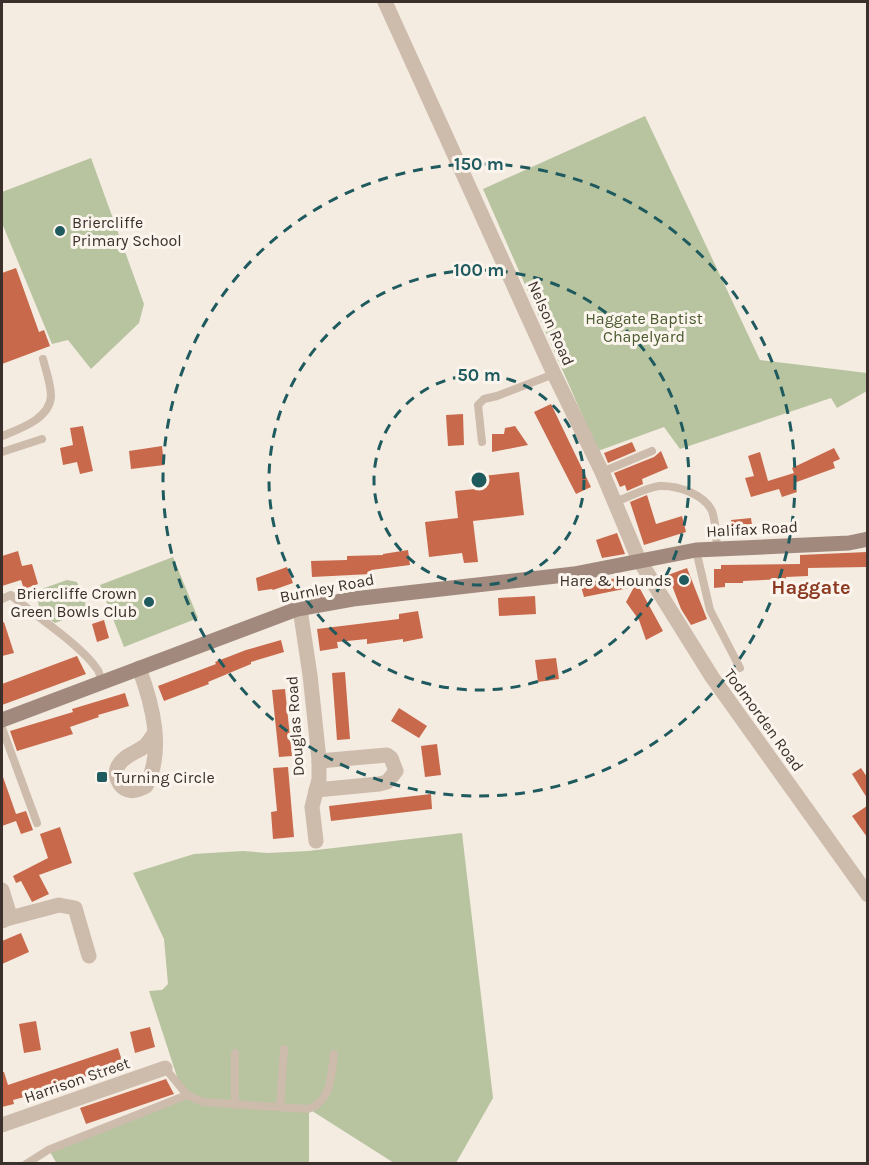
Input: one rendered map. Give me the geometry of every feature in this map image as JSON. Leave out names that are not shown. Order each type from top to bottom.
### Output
[{"type":"street","name":"Nelson Road","points":[[385,2],[554,374],[602,472],[639,561]]},
{"type":"street","name":"Halifax Road","points":[[639,561],[696,550],[849,543],[867,539]]},
{"type":"street","name":"Burnley Road","points":[[2,720],[300,609],[353,599],[574,574],[639,561]]},
{"type":"street","name":"Todmorden Road","points":[[639,561],[712,677],[867,894]]},
{"type":"street","name":"Douglas Road","points":[[300,609],[319,761],[319,779],[312,807],[316,841]]},
{"type":"street","points":[[139,668],[149,696],[154,735]]},
{"type":"street","points":[[316,790],[379,784],[387,782],[396,771],[391,758],[387,755],[319,761]]},
{"type":"street","points":[[2,890],[5,918],[59,905],[75,908],[89,956]]},
{"type":"street","name":"Harrison Street","points":[[2,1125],[165,1068]]},
{"type":"lane","points":[[2,436],[21,428],[46,410],[51,399],[51,388],[43,359]]},
{"type":"lane","points":[[483,442],[478,405],[484,399],[554,374]]},
{"type":"lane","points":[[2,452],[42,439]]},
{"type":"lane","points":[[602,472],[652,451]]},
{"type":"lane","points":[[615,502],[659,486],[693,493],[707,503],[712,511],[717,548]]},
{"type":"lane","points":[[696,550],[710,610],[740,668]]},
{"type":"lane","points":[[2,599],[11,595],[87,657],[98,670],[102,682]]},
{"type":"lane","points":[[2,728],[37,823]]},
{"type":"lane","points":[[280,1107],[284,1049]]},
{"type":"lane","points":[[235,1053],[235,1105]]},
{"type":"lane","points":[[165,1068],[187,1095],[203,1102],[308,1109],[317,1106],[326,1095],[334,1054]]},
{"type":"lane","points":[[26,1164],[48,1150],[187,1095]]},
{"type":"green space","name":"Haggate Baptist Chapelyard","points":[[645,116],[760,360],[867,373],[867,391],[837,408],[831,398],[680,449],[664,427],[598,451],[483,189]]},
{"type":"green space","name":"Briercliffe Primary School","points":[[91,158],[144,304],[139,323],[91,369],[68,340],[52,344],[2,223],[2,192]]},
{"type":"green space","name":"Briercliffe Crown Green Bowls Club","points":[[173,557],[198,618],[124,647],[100,585]]},
{"type":"green space","points":[[67,580],[77,582],[88,610],[55,623],[40,613],[36,591]]},
{"type":"green space","points":[[462,833],[493,1098],[456,1163],[394,1163],[309,1109],[309,1163],[57,1164],[50,1152],[183,1095],[149,991],[162,990],[168,984],[164,939],[133,873],[194,854],[308,851]]},
{"type":"building","points":[[16,268],[39,332],[44,330],[50,346],[2,364],[2,273]]},
{"type":"building","points":[[551,404],[591,487],[576,494],[534,412]]},
{"type":"building","points":[[463,414],[464,445],[448,446],[446,415]]},
{"type":"building","points":[[83,426],[93,471],[80,474],[77,462],[63,465],[60,448],[73,445],[70,428]]},
{"type":"building","points":[[515,426],[528,445],[492,452],[492,434],[504,434],[505,428]]},
{"type":"building","points":[[632,442],[636,451],[608,463],[604,453]]},
{"type":"building","points":[[162,446],[164,465],[131,469],[129,451]]},
{"type":"building","points":[[834,448],[840,459],[833,462],[835,468],[794,483],[797,492],[782,497],[779,489],[751,497],[745,478],[754,476],[748,456],[760,452],[768,481],[794,473],[792,468]]},
{"type":"building","points":[[661,451],[668,468],[642,479],[643,484],[627,491],[625,485],[620,487],[614,473],[654,457]]},
{"type":"building","points":[[519,472],[524,515],[473,521],[478,562],[464,563],[462,553],[429,557],[425,522],[458,518],[455,491],[485,488],[483,476]]},
{"type":"building","points":[[647,495],[656,524],[682,516],[686,532],[644,545],[630,502]]},
{"type":"building","points":[[751,518],[753,533],[733,535],[731,520]]},
{"type":"building","points":[[617,533],[625,554],[602,558],[596,540]]},
{"type":"building","points":[[408,550],[410,565],[371,570],[371,574],[312,577],[311,561],[347,560],[347,556],[383,555]]},
{"type":"building","points":[[18,551],[22,566],[32,564],[38,584],[24,589],[21,580],[2,586],[2,556]]},
{"type":"building","points":[[867,552],[867,567],[808,568],[808,576],[725,583],[725,587],[714,588],[714,569],[721,569],[721,565],[800,564],[800,555]]},
{"type":"building","points":[[287,567],[293,583],[273,590],[258,591],[256,578]]},
{"type":"building","points":[[687,568],[707,619],[691,625],[681,609],[668,575]]},
{"type":"building","points":[[633,576],[663,631],[646,640],[639,620],[626,602],[634,587],[584,597],[580,583]]},
{"type":"building","points":[[535,596],[536,614],[499,616],[498,598]]},
{"type":"building","points":[[418,611],[423,638],[403,642],[403,639],[367,644],[367,639],[337,642],[338,648],[320,651],[317,629],[399,619],[399,614]]},
{"type":"building","points":[[104,620],[109,638],[97,642],[92,624]]},
{"type":"building","points":[[4,622],[14,653],[2,656],[2,623]]},
{"type":"building","points":[[281,640],[284,652],[251,662],[251,664],[208,682],[209,684],[164,701],[158,686],[246,650]]},
{"type":"building","points":[[77,656],[86,674],[2,705],[2,684]]},
{"type":"building","points":[[556,658],[559,679],[538,682],[535,660]]},
{"type":"building","points":[[345,672],[350,739],[337,740],[332,673]]},
{"type":"building","points":[[285,689],[292,756],[279,757],[272,690]]},
{"type":"building","points":[[125,693],[129,706],[98,715],[99,717],[70,727],[73,734],[17,751],[10,731]]},
{"type":"building","points":[[399,708],[427,726],[419,738],[391,721]]},
{"type":"building","points":[[437,744],[441,775],[425,777],[421,746]]},
{"type":"building","points":[[288,767],[294,837],[273,839],[271,812],[277,811],[273,768]]},
{"type":"building","points":[[861,768],[867,777],[867,798],[852,774]]},
{"type":"building","points":[[2,777],[16,814],[26,811],[33,830],[21,834],[16,821],[2,826]]},
{"type":"building","points":[[431,794],[432,809],[331,821],[329,806]]},
{"type":"building","points":[[867,806],[867,837],[852,816]]},
{"type":"building","points":[[60,827],[72,863],[39,875],[49,894],[32,902],[21,881],[16,883],[13,876],[48,858],[40,834]]},
{"type":"building","points":[[21,933],[29,952],[2,964],[2,941]]},
{"type":"building","points":[[36,1021],[41,1050],[24,1053],[19,1024]]},
{"type":"building","points":[[150,1027],[155,1047],[135,1053],[130,1032]]},
{"type":"building","points":[[118,1048],[123,1064],[54,1087],[54,1089],[13,1100],[14,1104],[2,1107],[2,1072],[4,1072],[8,1085]]},
{"type":"building","points":[[166,1079],[174,1094],[86,1124],[80,1108]]},
{"type":"place","name":"Briercliffe Primary School","points":[[60,231]]},
{"type":"place","name":"Hare & Hounds","points":[[684,580]]},
{"type":"place","name":"Briercliffe Crown Green Bowls Club","points":[[149,602]]},
{"type":"place","name":"Turning Circle","points":[[102,777]]},
{"type":"district","name":"Haggate","points":[[811,587]]}]
